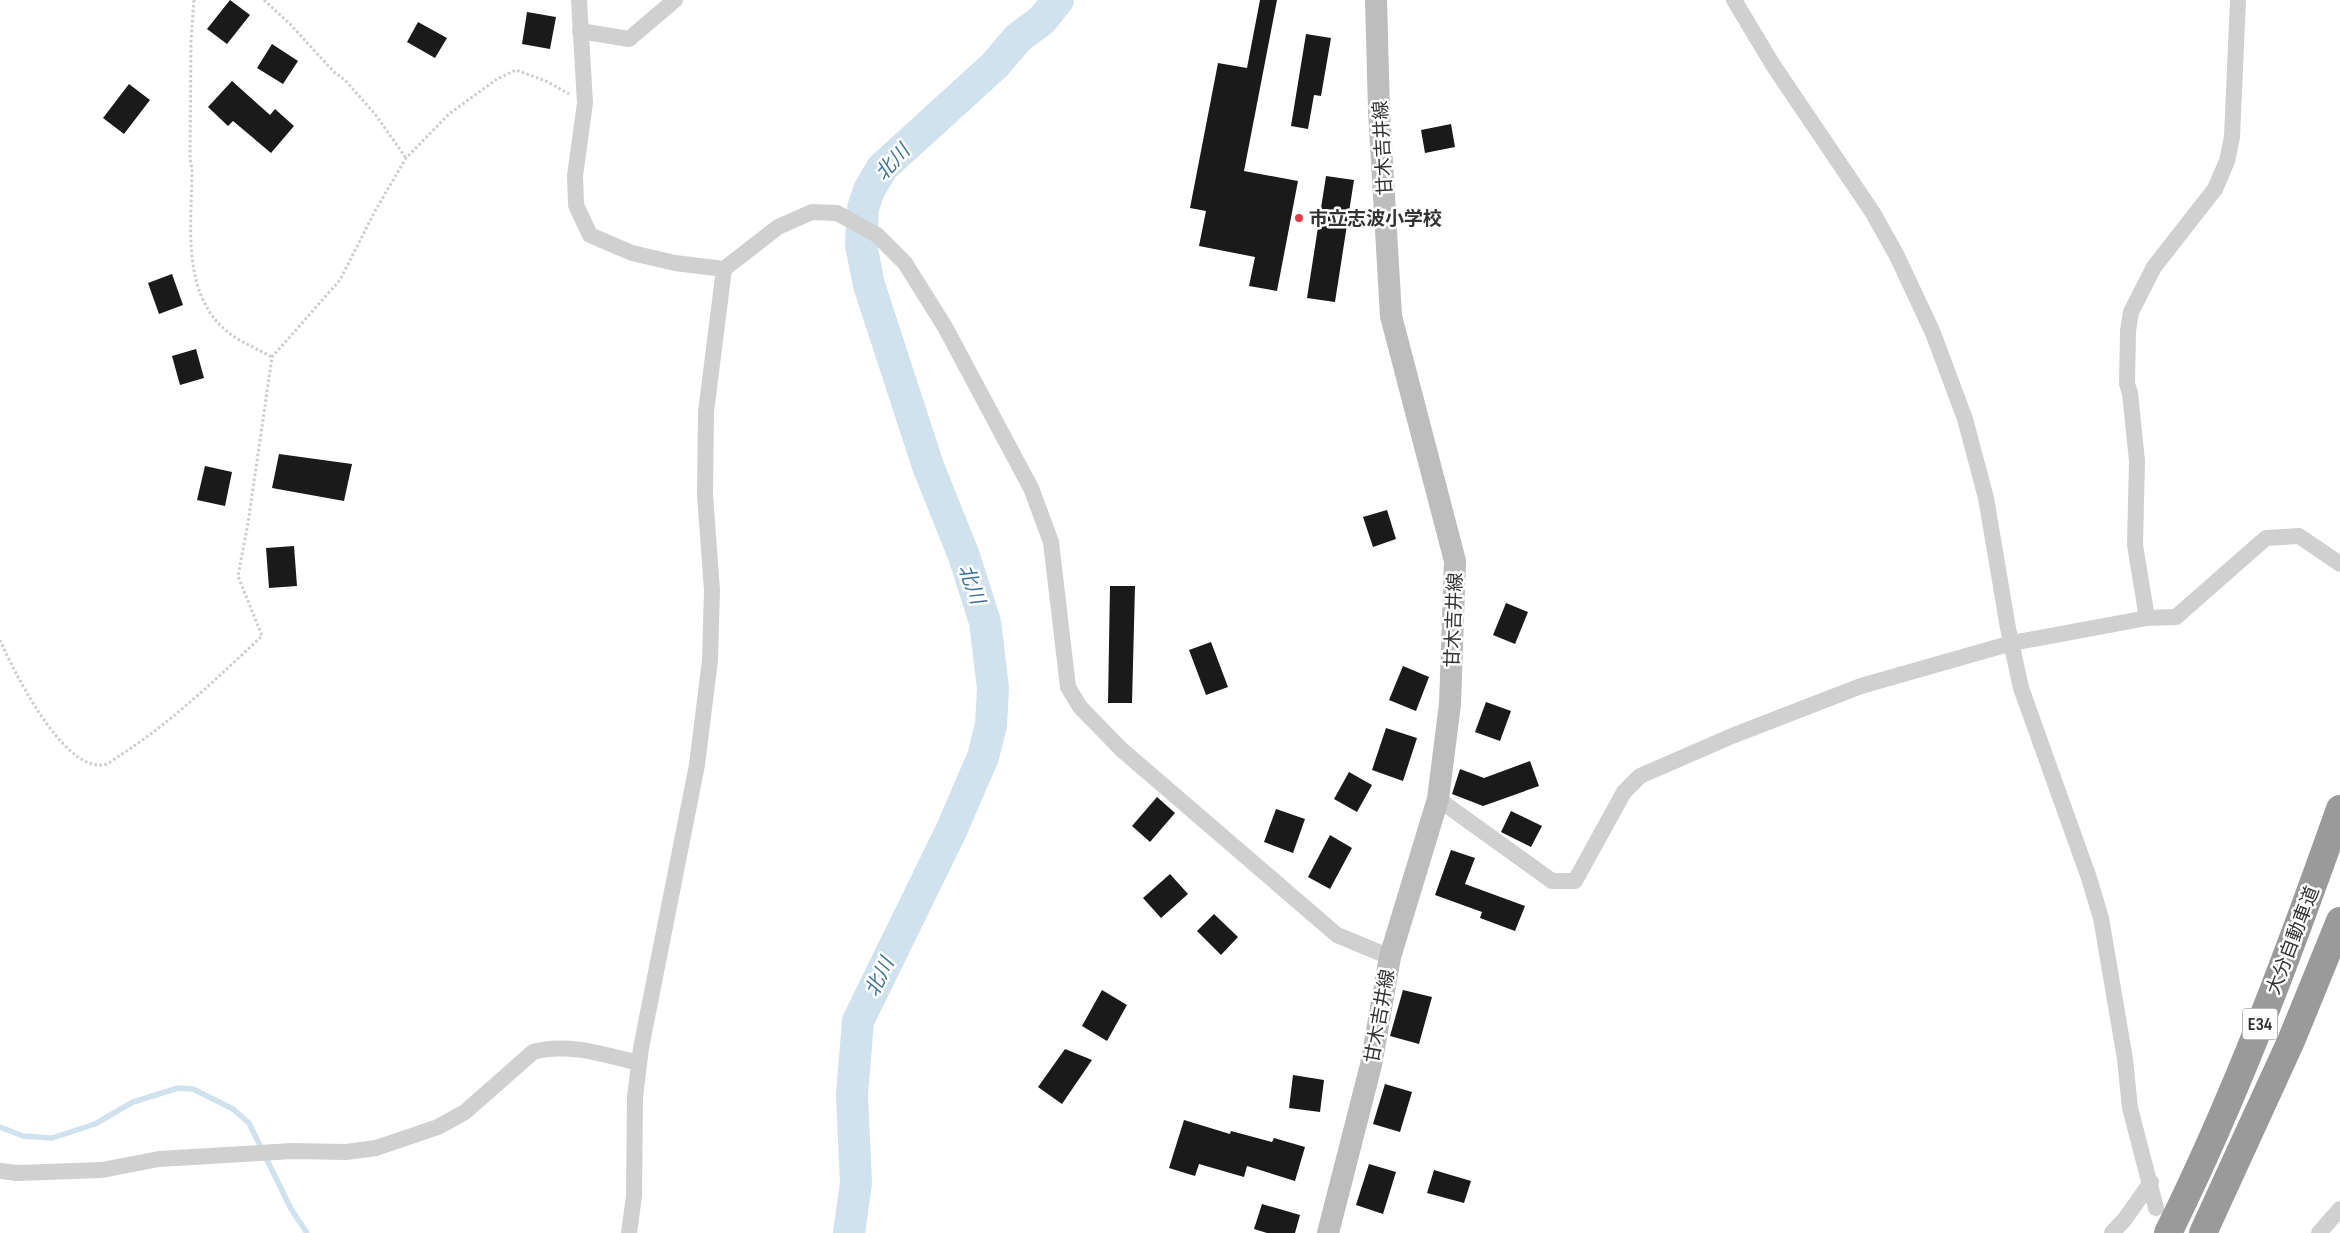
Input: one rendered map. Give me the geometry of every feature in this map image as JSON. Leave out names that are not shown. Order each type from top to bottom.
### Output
[{"type":"highway","name":"大分自動車道","points":[[2168,1233],[2248,1056],[2304,911],[2340,809]]},
{"type":"highway","name":"大分自動車道","points":[[2203,1233],[2291,1041],[2340,921]]},
{"type":"main road","name":"甘木吉井線","points":[[1328,1233],[1371,1065],[1390,957],[1438,799],[1450,704],[1455,562],[1391,316],[1379,111],[1376,0]]},
{"type":"street","points":[[578,0],[585,103],[575,176],[576,205],[590,235],[641,255],[676,263],[724,269]]},
{"type":"street","points":[[580,31],[629,39],[675,0]]},
{"type":"street","points":[[1734,0],[1773,65],[1873,213],[1897,256],[1933,333],[1965,419],[1986,498],[2021,688],[2090,878],[2101,918],[2125,1059],[2130,1108],[2151,1182],[2156,1208]]},
{"type":"street","points":[[2146,618],[2135,545],[2137,461],[2130,393],[2127,384],[2128,331],[2131,312],[2154,267],[2215,189],[2227,161],[2233,128],[2238,0]]},
{"type":"street","points":[[629,1233],[634,1196],[636,1097],[639,1063],[697,765],[710,660],[712,590],[706,495],[706,412],[724,269],[778,226],[812,212],[837,213],[877,235],[905,263],[945,327],[1031,488],[1051,542],[1068,687],[1080,706],[1122,750],[1337,936],[1390,957]]},
{"type":"street","points":[[1438,799],[1552,881],[1575,881],[1624,792],[1640,776],[1732,736],[1861,686],[2012,643],[2146,618],[2176,617],[2266,538],[2300,536],[2340,564]]},
{"type":"street","points":[[0,1171],[17,1174],[102,1170],[159,1159],[293,1152],[346,1152],[376,1148],[438,1127],[465,1112],[533,1052],[544,1049],[580,1050],[639,1063]]},
{"type":"street","points":[[2112,1233],[2125,1219],[2151,1182]]},
{"type":"street","points":[[2319,1233],[2340,1209]]},
{"type":"path","points":[[194,0],[191,41],[190,158],[192,169],[192,254],[195,282],[205,306],[223,328],[272,356]]},
{"type":"path","points":[[264,0],[290,24],[334,72],[345,80],[375,114],[406,158]]},
{"type":"path","points":[[0,640],[16,675],[34,707],[72,753],[95,764],[104,766],[140,742],[226,670],[262,636],[238,576],[248,523],[272,356],[340,280],[375,211],[406,158],[449,114],[497,79],[516,70],[546,80],[585,103]]},
{"type":"building","points":[[230,0],[250,15],[227,44],[207,29]]},
{"type":"building","points":[[1260,0],[1277,0],[1244,171],[1298,181],[1277,291],[1249,286],[1255,257],[1199,246],[1206,211],[1190,208],[1218,63],[1247,68]]},
{"type":"building","points":[[527,12],[556,17],[550,49],[522,44]]},
{"type":"building","points":[[418,22],[447,38],[435,58],[407,42]]},
{"type":"building","points":[[1306,34],[1331,38],[1321,96],[1314,95],[1308,129],[1291,126]]},
{"type":"building","points":[[272,44],[298,61],[283,84],[257,68]]},
{"type":"building","points":[[232,81],[270,115],[275,109],[294,126],[271,153],[233,121],[228,126],[208,107]]},
{"type":"building","points":[[129,84],[150,100],[124,134],[103,118]]},
{"type":"building","points":[[1451,124],[1455,147],[1425,153],[1421,130]]},
{"type":"building","points":[[1326,176],[1354,180],[1335,302],[1307,298]]},
{"type":"building","points":[[172,274],[183,305],[159,314],[148,283]]},
{"type":"building","points":[[196,349],[204,378],[180,385],[172,356]]},
{"type":"building","points":[[279,454],[352,464],[344,501],[272,488]]},
{"type":"building","points":[[205,466],[232,472],[225,506],[197,500]]},
{"type":"building","points":[[1387,510],[1396,539],[1373,547],[1363,517]]},
{"type":"building","points":[[294,546],[297,586],[269,588],[266,548]]},
{"type":"building","points":[[1110,586],[1135,586],[1132,703],[1108,703]]},
{"type":"building","points":[[1506,603],[1528,612],[1515,644],[1493,635]]},
{"type":"building","points":[[1211,642],[1228,687],[1206,695],[1189,650]]},
{"type":"building","points":[[1403,666],[1429,677],[1416,711],[1389,700]]},
{"type":"building","points":[[1486,702],[1511,711],[1500,741],[1475,732]]},
{"type":"building","points":[[1386,728],[1417,738],[1403,781],[1372,770]]},
{"type":"building","points":[[1530,761],[1539,786],[1483,806],[1452,794],[1460,769],[1484,778]]},
{"type":"building","points":[[1349,772],[1372,785],[1357,812],[1334,799]]},
{"type":"building","points":[[1157,797],[1175,813],[1150,842],[1132,826]]},
{"type":"building","points":[[1276,809],[1305,819],[1293,853],[1264,842]]},
{"type":"building","points":[[1511,811],[1542,826],[1531,847],[1501,832]]},
{"type":"building","points":[[1330,835],[1352,848],[1330,889],[1308,877]]},
{"type":"building","points":[[1451,850],[1475,858],[1465,884],[1525,906],[1515,931],[1480,918],[1482,912],[1435,895]]},
{"type":"building","points":[[1170,874],[1188,894],[1161,918],[1143,898]]},
{"type":"building","points":[[1214,914],[1238,937],[1221,955],[1197,931]]},
{"type":"building","points":[[1102,990],[1127,1005],[1107,1041],[1082,1026]]},
{"type":"building","points":[[1403,990],[1432,997],[1419,1044],[1390,1036]]},
{"type":"building","points":[[1065,1049],[1092,1060],[1062,1104],[1038,1087]]},
{"type":"building","points":[[1293,1075],[1324,1080],[1320,1112],[1289,1108]]},
{"type":"building","points":[[1385,1084],[1412,1092],[1400,1132],[1373,1124]]},
{"type":"building","points":[[1184,1120],[1230,1134],[1231,1131],[1272,1142],[1274,1138],[1305,1147],[1295,1181],[1247,1166],[1244,1177],[1199,1164],[1195,1176],[1169,1168]]},
{"type":"building","points":[[1369,1164],[1396,1172],[1383,1214],[1356,1205]]},
{"type":"building","points":[[1434,1170],[1471,1181],[1464,1203],[1427,1193]]},
{"type":"building","points":[[1262,1204],[1300,1215],[1295,1233],[1267,1233],[1254,1229]]},
{"type":"waterway","name":"北川","points":[[849,1233],[856,1183],[852,1095],[858,1021],[951,831],[983,757],[991,725],[993,688],[985,622],[964,556],[928,466],[869,285],[861,245],[863,208],[869,190],[882,168],[995,65],[1018,38],[1042,20],[1058,0]]},
{"type":"waterway","points":[[0,1127],[23,1136],[52,1138],[95,1124],[133,1102],[178,1088],[193,1089],[233,1109],[249,1123],[291,1209],[307,1233]]},
{"type":"place","name":"市立志波小学校","points":[[1299,218]]}]
